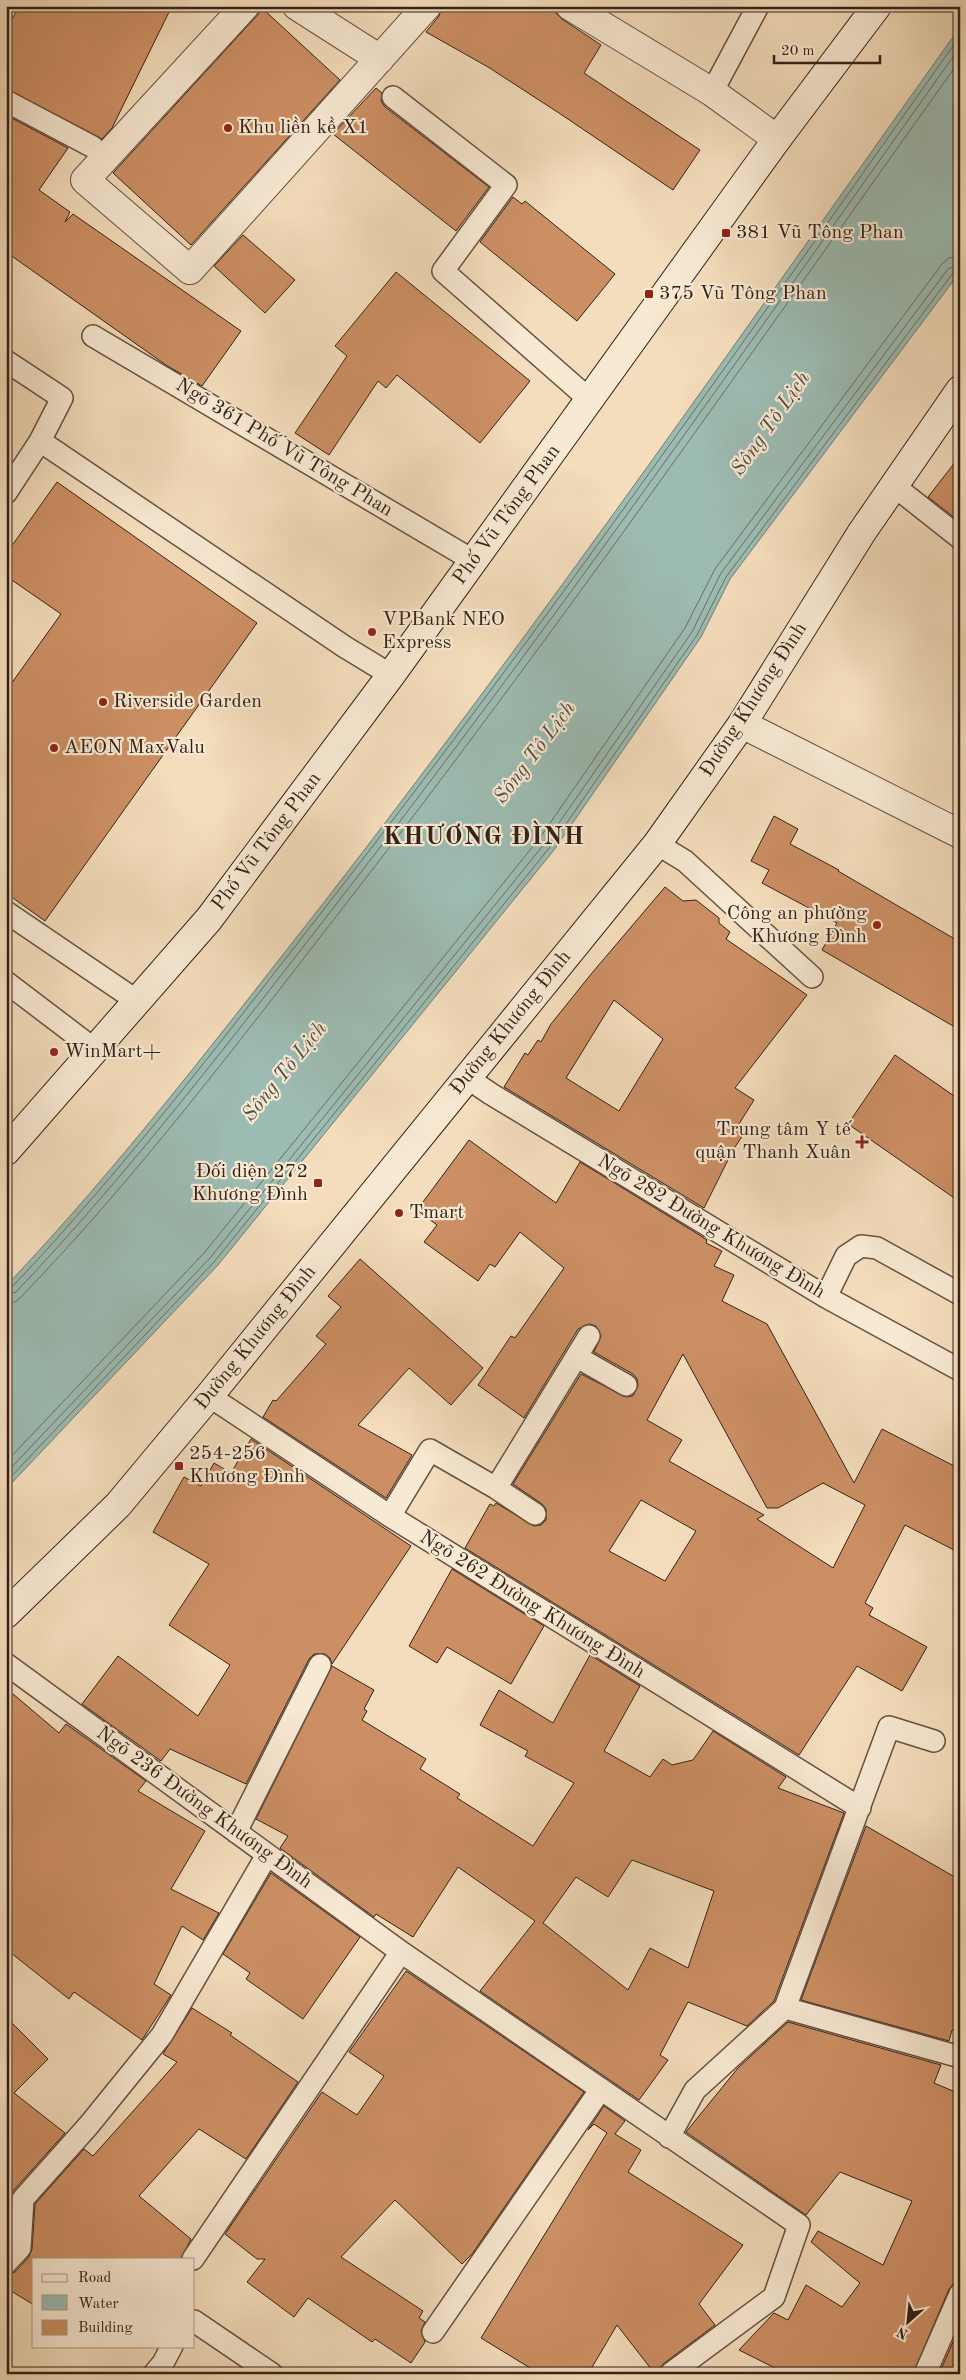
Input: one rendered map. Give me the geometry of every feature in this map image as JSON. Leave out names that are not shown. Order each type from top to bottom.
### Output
[{"type":"main road","points":[[245,6],[84,180],[190,270],[427,6]]},
{"type":"main road","points":[[297,6],[380,59]]},
{"type":"main road","points":[[570,6],[712,92],[778,140]]},
{"type":"main road","name":"Phố Vũ Tông Phan","points":[[6,1151],[94,1048],[209,919],[391,675],[877,6]]},
{"type":"main road","name":"Đường Khương Đình","points":[[6,1614],[118,1505],[209,1396],[657,844],[742,724],[893,485],[960,390]]},
{"type":"main road","points":[[742,724],[960,834]]},
{"type":"lane","points":[[712,92],[758,6]]},
{"type":"lane","points":[[393,97],[506,185],[443,271],[590,400]]},
{"type":"lane","points":[[6,101],[93,147]]},
{"type":"lane","name":"Ngõ 361 Phố Vũ Tông Phan","points":[[93,336],[474,561]]},
{"type":"lane","points":[[6,361],[62,398],[40,441],[6,492]]},
{"type":"lane","points":[[40,441],[345,647],[391,675]]},
{"type":"lane","points":[[893,485],[960,538]]},
{"type":"lane","points":[[657,844],[684,861],[812,977]]},
{"type":"lane","points":[[6,912],[137,1001]]},
{"type":"lane","points":[[6,982],[94,1048]]},
{"type":"lane","name":"Ngõ 282 Đường Khương Đình","points":[[466,1077],[490,1094],[826,1297],[960,1370]]},
{"type":"lane","points":[[826,1297],[846,1256],[861,1246],[876,1248],[960,1294]]},
{"type":"lane","points":[[496,1488],[589,1336]]},
{"type":"lane","points":[[577,1357],[626,1385]]},
{"type":"lane","name":"Ngõ 262 Đường Khương Đình","points":[[209,1396],[390,1516],[860,1808]]},
{"type":"lane","points":[[390,1516],[430,1450],[496,1488],[535,1514]]},
{"type":"lane","name":"Ngõ 236 Đường Khương Đình","points":[[6,1664],[401,1952],[799,2225],[774,2297],[670,2374]]},
{"type":"lane","points":[[236,1832],[320,1665]]},
{"type":"lane","points":[[669,2137],[695,2090],[785,2008],[889,1727],[934,1741]]},
{"type":"lane","points":[[11,2249],[23,2199],[90,2125],[162,2035],[267,1855]]},
{"type":"lane","points":[[194,2258],[401,1952]]},
{"type":"lane","points":[[785,2008],[960,2057]]},
{"type":"lane","points":[[433,2332],[601,2088]]},
{"type":"lane","points":[[925,2374],[960,2294]]},
{"type":"lane","points":[[195,2322],[272,2374]]},
{"type":"lane","points":[[154,2374],[163,2363],[171,2348]]},
{"type":"water","name":"Sông Tô Lịch","points":[[960,27],[960,272],[730,579],[701,637],[554,850],[218,1265],[6,1489],[6,1286],[90,1193],[170,1097],[407,794],[568,577],[726,358]]},
{"type":"building","points":[[19,6],[172,6],[112,128],[102,139],[6,89],[6,31]]},
{"type":"building","points":[[442,6],[554,6],[556,13],[562,19],[601,45],[584,73],[700,150],[673,190],[488,67],[426,32],[439,16]]},
{"type":"building","name":"Khu liền kề X1","points":[[263,9],[340,80],[191,245],[113,173]]},
{"type":"building","points":[[376,88],[382,93],[381,101],[385,107],[489,187],[456,231],[333,134]]},
{"type":"building","points":[[6,115],[68,148],[39,190],[70,212],[65,222],[73,214],[241,331],[202,386],[166,365],[6,252]]},
{"type":"building","points":[[513,197],[522,204],[525,201],[615,274],[577,321],[480,242]]},
{"type":"building","points":[[243,235],[295,280],[265,313],[214,266]]},
{"type":"building","points":[[396,272],[530,381],[480,443],[397,375],[386,388],[378,381],[329,455],[295,433],[347,356],[335,346]]},
{"type":"building","points":[[960,456],[960,522],[928,497]]},
{"type":"building","name":"Riverside Garden","points":[[57,482],[257,623],[45,921],[6,893],[6,691],[61,614],[6,576],[6,554]]},
{"type":"building","points":[[774,816],[798,829],[790,844],[839,870],[960,942],[960,1030],[822,950],[837,923],[762,883],[769,870],[751,861]]},
{"type":"building","points":[[665,887],[683,901],[696,900],[719,918],[719,923],[730,932],[726,939],[807,995],[735,1088],[754,1100],[739,1124],[747,1129],[733,1150],[704,1208],[504,1087],[525,1053],[528,1055],[538,1040],[541,1042],[551,1024]],"holes":[[[614,1000],[663,1039],[619,1111],[566,1078]]]},
{"type":"building","points":[[895,1055],[960,1100],[960,1202],[848,1124]]},
{"type":"building","points":[[469,1140],[556,1203],[580,1162],[707,1240],[706,1243],[722,1251],[714,1266],[734,1275],[722,1301],[767,1324],[854,1483],[882,1429],[960,1469],[960,1553],[905,1525],[865,1603],[873,1608],[869,1615],[927,1647],[902,1691],[857,1666],[799,1755],[465,1548],[490,1504],[494,1506],[496,1503],[534,1526],[541,1525],[546,1520],[546,1509],[542,1504],[513,1484],[581,1374],[626,1397],[633,1396],[638,1385],[637,1379],[633,1374],[594,1352],[601,1336],[596,1326],[589,1324],[578,1329],[524,1418],[478,1385],[511,1336],[515,1338],[564,1268],[520,1232],[495,1267],[490,1264],[478,1281],[424,1242],[437,1225],[417,1210]],"holes":[[[683,1354],[767,1508],[778,1508],[823,1483],[865,1505],[833,1568],[757,1519],[764,1515],[669,1461],[682,1440],[647,1420]],[[641,1500],[696,1531],[665,1581],[609,1551]]]},
{"type":"building","points":[[360,1259],[483,1368],[451,1405],[409,1368],[358,1425],[412,1455],[386,1498],[263,1417],[273,1400],[276,1401],[326,1344],[316,1336],[341,1307],[328,1296]]},
{"type":"building","points":[[251,1439],[411,1546],[332,1664],[330,1658],[325,1654],[314,1654],[309,1659],[246,1784],[170,1749],[161,1761],[82,1704],[118,1656],[198,1716],[230,1665],[169,1625],[209,1564],[153,1532],[184,1477],[201,1486],[214,1463],[231,1473]]},
{"type":"building","points":[[452,1569],[544,1626],[511,1684],[447,1647],[437,1663],[409,1646]]},
{"type":"building","points":[[590,1655],[640,1686],[604,1751],[650,1777],[663,1759],[672,1765],[693,1760],[713,1731],[786,1777],[778,1788],[844,1813],[774,2001],[747,2026],[688,2002],[660,2055],[668,2060],[639,2100],[480,1991],[535,1921],[458,1867],[413,1937],[376,1914],[374,1917],[280,1848],[288,1836],[256,1819],[332,1666],[374,1690],[364,1709],[367,1711],[362,1720],[426,1759],[420,1769],[460,1794],[457,1798],[533,1846],[574,1783],[525,1756],[528,1751],[480,1725],[499,1690],[553,1723]],"holes":[[[632,1860],[714,1891],[688,1968],[650,1948],[628,1990],[543,1923],[576,1877],[608,1897]]]},
{"type":"building","points":[[6,1688],[59,1733],[66,1724],[146,1781],[138,1791],[205,1831],[171,1889],[219,1913],[203,1940],[182,1926],[154,1984],[171,1995],[142,2040],[74,1992],[69,1999],[6,1949]]},
{"type":"building","points":[[866,1826],[960,1880],[960,2032],[952,2030],[949,2041],[801,2000]]},
{"type":"building","points":[[271,1873],[360,1937],[303,2019],[246,1979],[250,1973],[223,1954]]},
{"type":"building","points":[[406,1971],[584,2092],[472,2254],[462,2264],[395,2200],[341,2257],[423,2311],[419,2318],[425,2322],[421,2331],[425,2342],[411,2363],[375,2339],[372,2342],[308,2298],[294,2317],[247,2282],[265,2259],[257,2259],[225,2234],[322,2092],[357,2115],[384,2076],[349,2052]]},
{"type":"building","points":[[192,2008],[232,2033],[230,2035],[298,2082],[246,2159],[199,2129],[139,2196],[191,2239],[182,2258],[32,2258],[32,2304],[6,2288],[6,2275],[15,2272],[29,2257],[32,2249],[35,2204],[84,2149],[93,2156],[177,2062],[163,2054]]},
{"type":"building","points":[[6,2017],[48,2059],[14,2093],[65,2133],[13,2191],[6,2244]]},
{"type":"building","points":[[788,2022],[941,2065],[934,2083],[960,2094],[960,2282],[953,2284],[949,2289],[913,2374],[787,2374],[739,2350],[774,2313],[788,2320],[806,2285],[842,2307],[860,2283],[811,2242],[818,2231],[883,2265],[912,2201],[840,2172],[806,2215],[686,2132],[738,2068]]},
{"type":"building","points":[[604,2106],[625,2121],[615,2134],[641,2150],[628,2172],[743,2245],[699,2304],[715,2325],[663,2364],[658,2374],[655,2374],[617,2325],[588,2374],[540,2374],[481,2338],[607,2133],[594,2124],[588,2130]]},
{"type":"building","points":[[960,2326],[960,2374],[939,2374]]},
{"type":"place","name":"Khu liền kề X1","points":[[228,128]]},
{"type":"place","name":"381 Vũ Tông Phan","points":[[726,233]]},
{"type":"place","name":"375 Vũ Tông Phan","points":[[649,294]]},
{"type":"place","name":"VPBank NEO Express","points":[[372,632]]},
{"type":"place","name":"Riverside Garden","points":[[103,702]]},
{"type":"place","name":"AEON MaxValu","points":[[54,748]]},
{"type":"place","name":"Công an phường Khương Đình","points":[[877,925]]},
{"type":"place","name":"WinMart+","points":[[54,1052]]},
{"type":"place","name":"Trung tâm Y tế quận Thanh Xuân","points":[[862,1142]]},
{"type":"place","name":"Đối diện 272 Khương Đình","points":[[318,1183]]},
{"type":"place","name":"Tmart","points":[[399,1213]]},
{"type":"place","name":"254-256 Khương Đình","points":[[179,1466]]},
{"type":"district","name":"KHƯƠNG ĐÌNH","points":[[484,837]]}]
